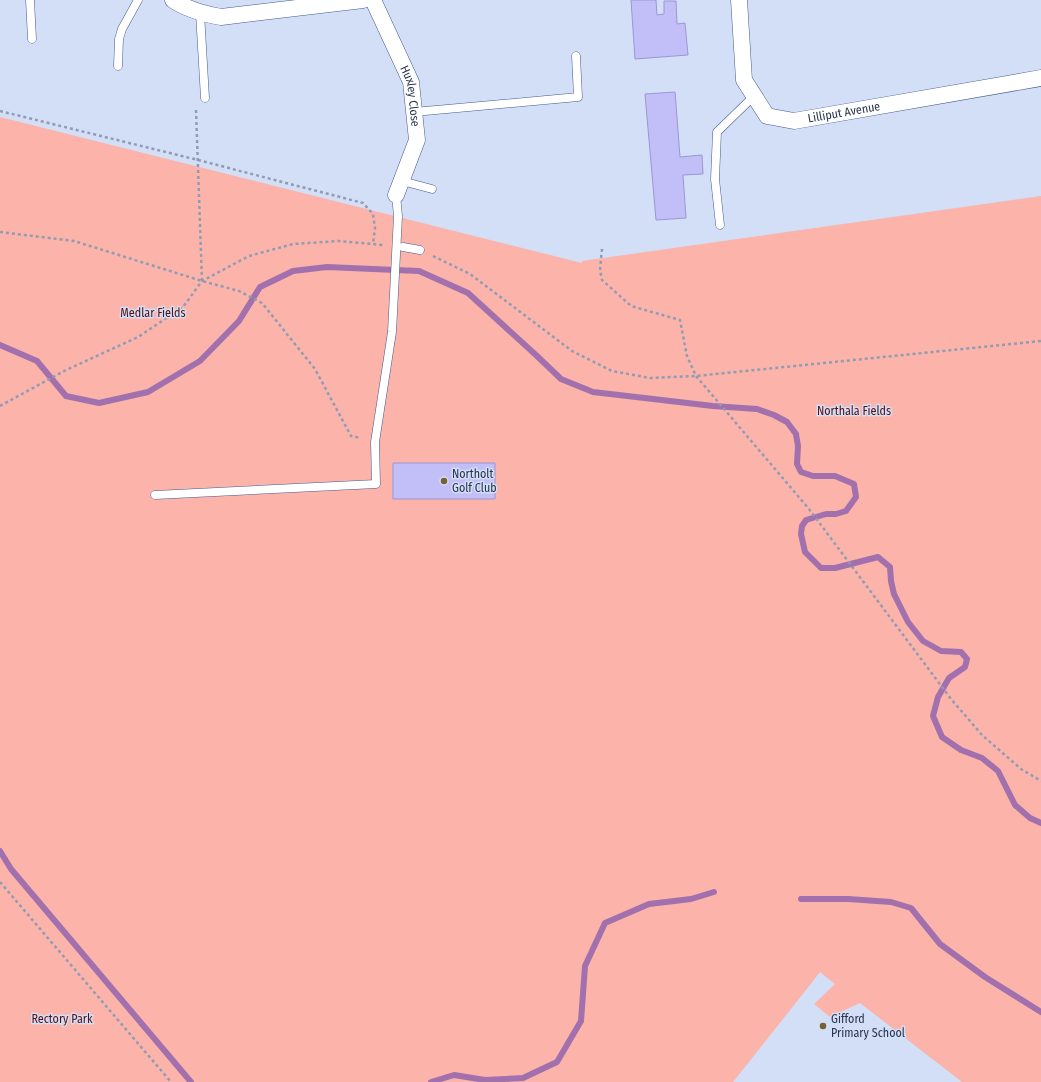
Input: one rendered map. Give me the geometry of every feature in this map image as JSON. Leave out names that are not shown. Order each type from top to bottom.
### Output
[{"type":"street","points":[[173,0],[178,4],[200,13],[221,18],[363,0]]},
{"type":"street","name":"Huxley Close","points":[[373,0],[411,82],[418,140],[399,188]]},
{"type":"street","name":"Lilliput Avenue","points":[[739,0],[744,80],[766,116],[794,120],[1041,78]]},
{"type":"lane","points":[[30,0],[32,38]]},
{"type":"lane","points":[[118,66],[119,39],[122,29],[138,0]]},
{"type":"lane","points":[[200,13],[205,98]]},
{"type":"lane","points":[[414,112],[578,98],[576,56]]},
{"type":"lane","points":[[720,224],[715,179],[717,132],[754,96]]},
{"type":"lane","points":[[155,495],[376,484],[375,442],[392,332],[399,188],[432,189]]},
{"type":"lane","points":[[403,247],[420,250]]},
{"type":"path","points":[[202,281],[196,106],[205,98]]},
{"type":"path","points":[[0,111],[363,203],[373,214],[375,228],[373,244]]},
{"type":"path","points":[[0,232],[74,241],[239,291],[262,303],[315,369],[351,436],[375,442]]},
{"type":"path","points":[[0,406],[66,370],[138,337],[183,307],[202,281],[249,256],[293,244],[339,241],[386,245]]},
{"type":"path","points":[[602,249],[600,270],[602,280],[631,306],[680,320],[687,356],[696,376],[809,509],[951,699],[982,735],[1021,769],[1041,781]]},
{"type":"path","points":[[420,250],[470,274],[572,351],[612,371],[650,378],[696,376],[1041,342]]},
{"type":"path","points":[[0,882],[171,1082]]},
{"type":"green space","points":[[0,117],[582,263],[582,261],[1041,196],[1041,1082],[962,1082],[860,1003],[830,1017],[814,1004],[835,984],[820,972],[733,1082],[0,1082]]},
{"type":"building","points":[[631,0],[656,0],[657,15],[664,14],[664,1],[676,1],[677,24],[685,23],[688,55],[635,59]]},
{"type":"building","points":[[675,92],[680,157],[702,155],[703,174],[683,175],[686,218],[656,220],[645,94]]},
{"type":"building","name":"Northolt Golf Club","points":[[393,463],[495,463],[495,499],[393,499]]},
{"type":"waterway","points":[[0,345],[37,361],[66,396],[99,403],[148,392],[200,361],[239,321],[260,287],[293,271],[327,267],[419,271],[468,293],[561,379],[593,392],[713,406],[757,409],[774,415],[787,422],[796,434],[798,446],[797,464],[801,472],[813,476],[835,476],[854,484],[856,497],[846,511],[836,514],[826,514],[806,520],[802,526],[801,534],[805,552],[821,568],[835,568],[878,557],[890,567],[894,594],[908,622],[923,641],[941,651],[961,652],[967,659],[965,667],[949,678],[938,697],[933,716],[942,737],[961,750],[982,758],[998,771],[1015,805],[1030,818],[1041,823]]},
{"type":"waterway","points":[[0,851],[11,869],[191,1082]]},
{"type":"waterway","points":[[431,1082],[454,1075],[485,1080],[523,1078],[557,1062],[581,1021],[585,966],[605,923],[649,904],[691,899],[714,892]]},
{"type":"waterway","points":[[801,899],[848,899],[891,902],[911,908],[940,944],[985,977],[1041,1012]]},
{"type":"place","name":"Northolt Golf Club","points":[[444,481]]},
{"type":"place","name":"Gifford Primary School","points":[[823,1026]]},
{"type":"park label","name":"Medlar Fields","points":[[153,313]]},
{"type":"park label","name":"Northala Fields","points":[[854,411]]},
{"type":"park label","name":"Rectory Park","points":[[62,1019]]}]
